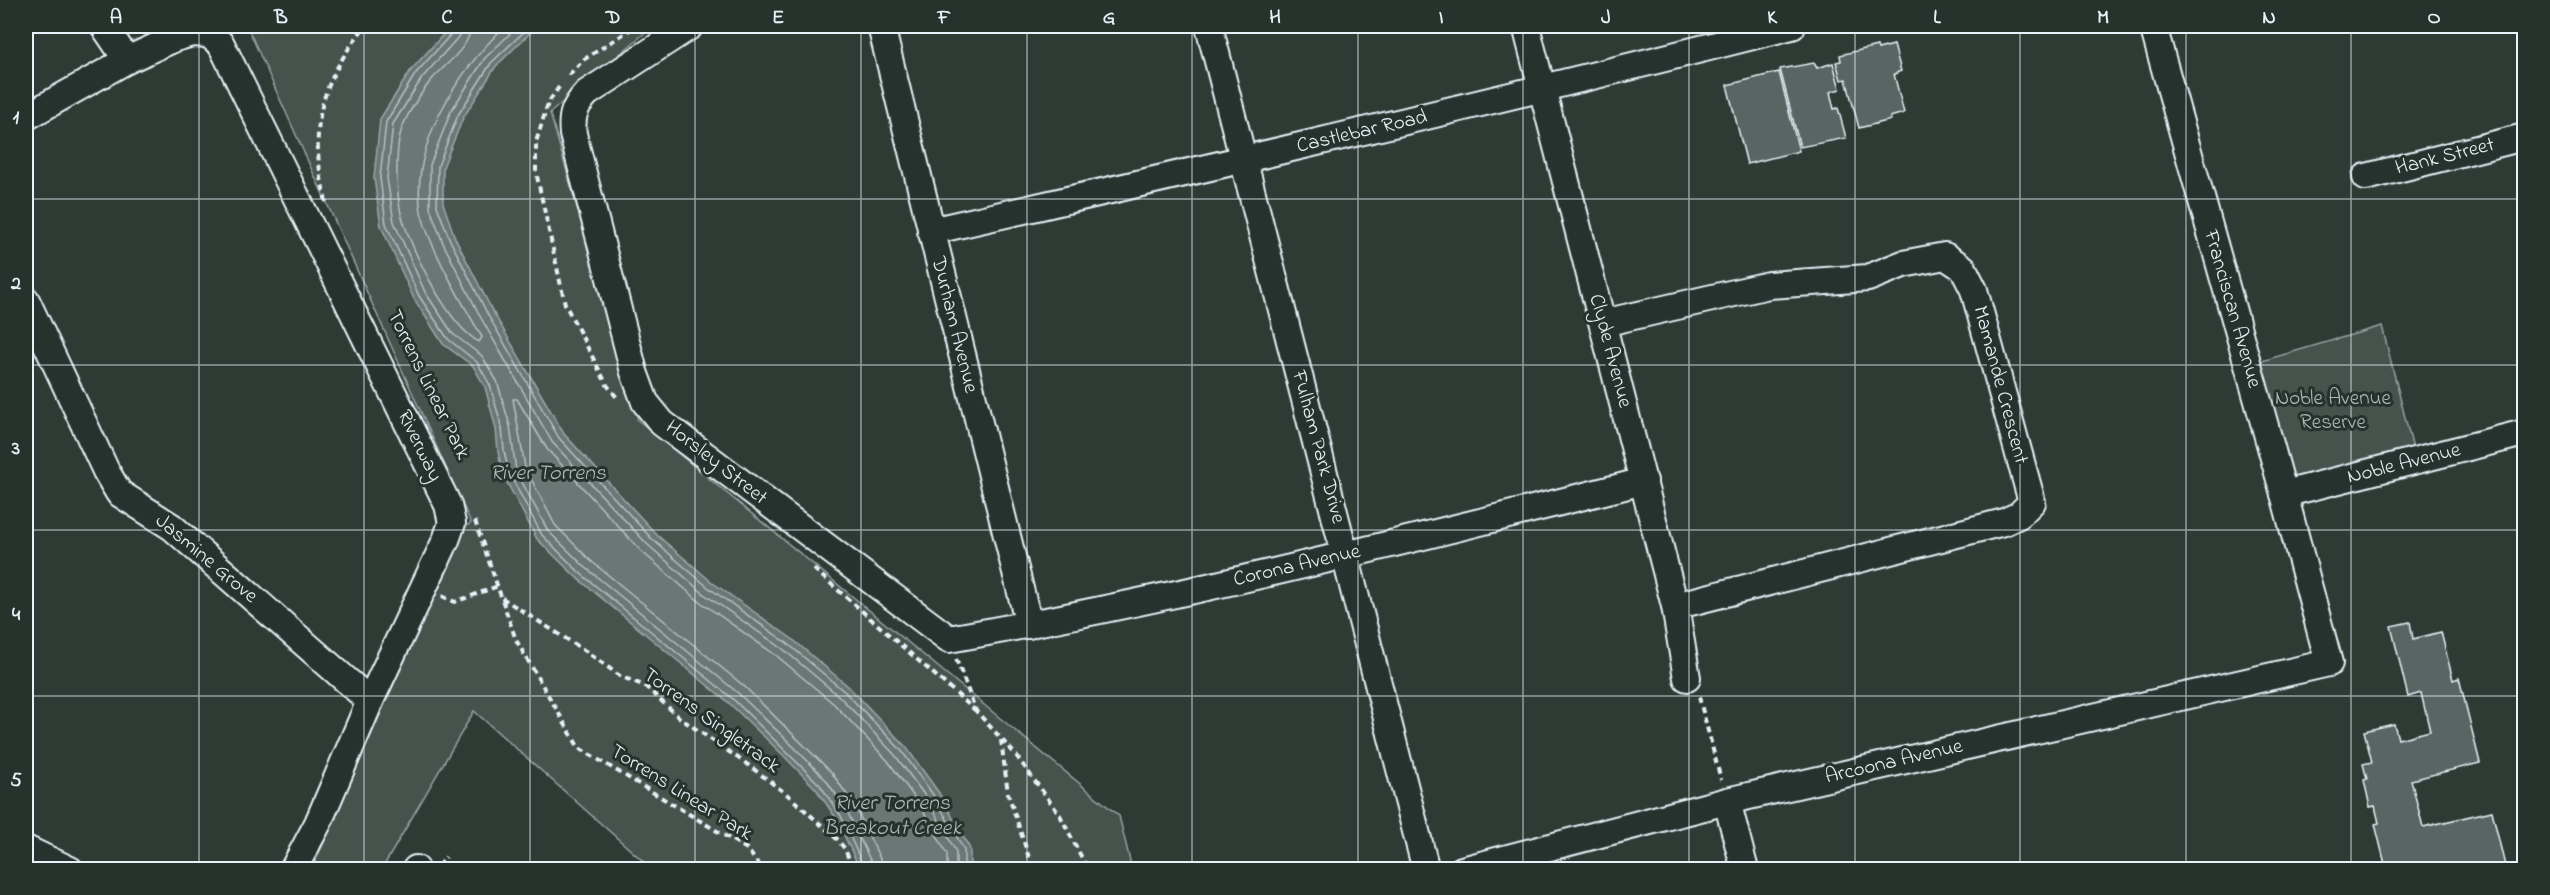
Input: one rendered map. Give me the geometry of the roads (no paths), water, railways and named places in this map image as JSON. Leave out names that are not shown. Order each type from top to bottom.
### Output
[{"type":"street","points":[[26,117],[127,60],[104,26]]},
{"type":"street","name":"Horsley Street","points":[[690,26],[586,93],[575,106],[572,118],[573,134],[634,372],[645,402],[662,423],[949,639]]},
{"type":"street","name":"Durham Avenue","points":[[881,26],[1029,625]]},
{"type":"street","name":"Fulham Park Drive","points":[[1209,26],[1347,555],[1426,870]]},
{"type":"street","name":"Clyde Avenue","points":[[1526,26],[1676,606],[1686,674]]},
{"type":"street","name":"Castlebar Road","points":[[931,231],[1243,161],[1542,90],[1792,26]]},
{"type":"street","name":"Franciscan Avenue","points":[[2153,26],[2329,663]]},
{"type":"street","name":"Riverway","points":[[127,60],[192,33],[208,34],[221,44],[448,505],[452,523],[370,701],[318,823],[293,870]]},
{"type":"street","name":"Hank Street","points":[[2366,177],[2524,137]]},
{"type":"street","name":"Mamande Crescent","points":[[1603,323],[1769,285],[1868,278],[1903,264],[1945,256],[1963,268],[1974,290],[2032,502],[2019,515],[2004,522],[1676,606]]},
{"type":"street","name":"Jasmine Grove","points":[[26,300],[33,336],[119,493],[172,526],[370,701]]},
{"type":"street","name":"Noble Avenue","points":[[2284,494],[2524,433]]},
{"type":"street","name":"Corona Avenue","points":[[949,639],[1029,625],[1347,555],[1644,481]]},
{"type":"street","name":"Arcoona Avenue","points":[[1462,870],[1727,801],[2329,663]]},
{"type":"street","points":[[1727,801],[1745,870]]},
{"type":"street","points":[[26,849],[70,870]]},
{"type":"water","points":[[451,26],[543,26],[531,32],[496,66],[463,118],[443,167],[443,203],[455,238],[493,312],[564,434],[657,535],[713,583],[791,638],[849,687],[906,747],[939,793],[970,849],[970,869],[860,869],[836,818],[816,789],[784,756],[729,703],[576,577],[537,539],[503,475],[496,429],[485,387],[473,366],[443,344],[414,299],[381,226],[374,178],[380,119],[411,70]]},
{"type":"park label","name":"Noble Avenue Reserve","points":[[2333,411]]},
{"type":"water label","name":"River Torrens","points":[[548,474]]},
{"type":"water label","name":"River Torrens Breakout Creek","points":[[892,816]]}]
